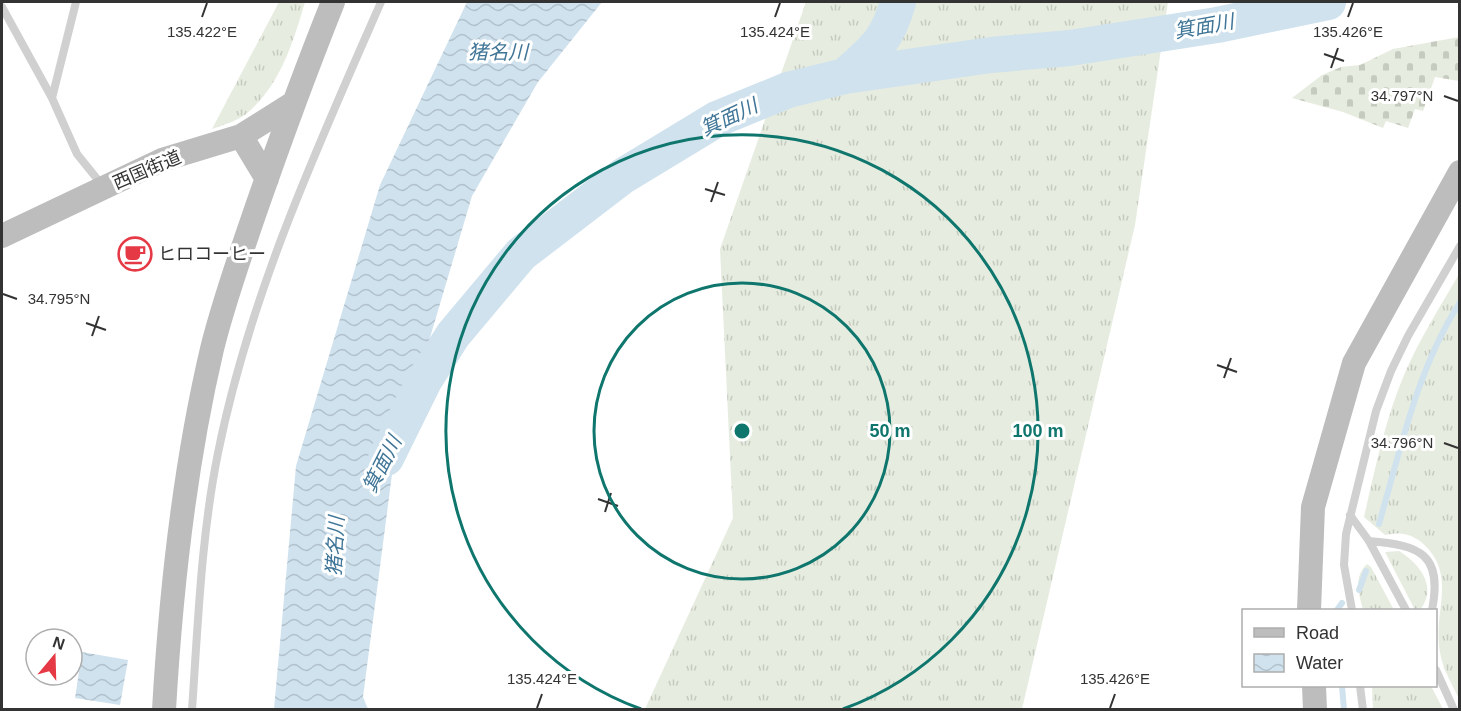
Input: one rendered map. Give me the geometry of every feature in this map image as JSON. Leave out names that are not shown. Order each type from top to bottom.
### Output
[{"type":"street","points":[[164,710],[171,590],[183,497],[212,349],[229,290],[292,104],[333,2]]},
{"type":"street","name":"西国街道","points":[[2,236],[162,160],[241,136],[292,104]]},
{"type":"street","points":[[241,136],[267,179]]},
{"type":"street","points":[[1309,609],[1312,507],[1354,363],[1460,172]]},
{"type":"street","points":[[1314,687],[1316,710]]},
{"type":"lane","points":[[52,98],[76,2]]},
{"type":"lane","points":[[192,710],[201,582],[218,453],[248,334],[287,219],[381,2]]},
{"type":"lane","points":[[2,8],[52,98],[77,154],[104,188]]},
{"type":"lane","points":[[1352,609],[1344,566],[1350,515],[1376,411],[1391,371],[1460,246]]},
{"type":"lane","points":[[1350,515],[1369,541],[1405,609]]},
{"type":"lane","points":[[1369,541],[1403,544],[1424,557],[1436,578],[1432,609]]},
{"type":"lane","points":[[1437,672],[1454,710]]},
{"type":"lane","points":[[1360,687],[1363,710]]},
{"type":"green space","points":[[279,2],[305,2],[284,63],[268,90],[246,114],[212,129]]},
{"type":"green space","points":[[806,2],[1168,2],[1135,225],[1022,709],[645,709],[733,518],[720,249]]},
{"type":"green space","points":[[1459,37],[1459,81],[1435,77],[1423,111],[1415,109],[1408,128],[1386,121],[1383,128],[1343,112],[1292,98],[1322,75],[1341,67],[1360,65],[1393,49]]},
{"type":"green space","points":[[1459,274],[1459,699],[1441,657],[1439,625],[1442,581],[1439,567],[1432,554],[1416,538],[1403,534],[1385,535],[1364,517],[1381,445],[1397,392],[1416,349]]},
{"type":"green space","points":[[1399,551],[1420,569],[1427,585],[1425,601],[1421,609],[1414,609],[1385,552]]},
{"type":"green space","points":[[1367,564],[1371,567],[1393,609],[1363,609],[1359,580]]},
{"type":"green space","points":[[1372,687],[1432,687],[1443,709],[1373,709]]},
{"type":"water","name":"猪名川","points":[[467,2],[602,2],[538,82],[472,196],[394,459],[363,697],[368,709],[274,709],[296,466],[380,185]]},
{"type":"water","points":[[84,652],[128,660],[120,705],[75,698],[77,687],[84,687]]},
{"type":"waterway","points":[[845,76],[879,44],[898,2]]},
{"type":"waterway","name":"箕面川","points":[[386,458],[424,381],[453,335],[521,254],[623,176],[717,119],[788,90],[845,76],[991,55],[1070,48],[1217,25],[1328,2]]},
{"type":"waterway","points":[[1379,524],[1421,382],[1432,354],[1460,302]]},
{"type":"waterway","points":[[1359,590],[1366,571]]},
{"type":"waterway","points":[[1338,609],[1342,603]]},
{"type":"waterway","points":[[1342,687],[1344,710]]},
{"type":"place","name":"ヒロコーヒー","points":[[135,254]]}]
